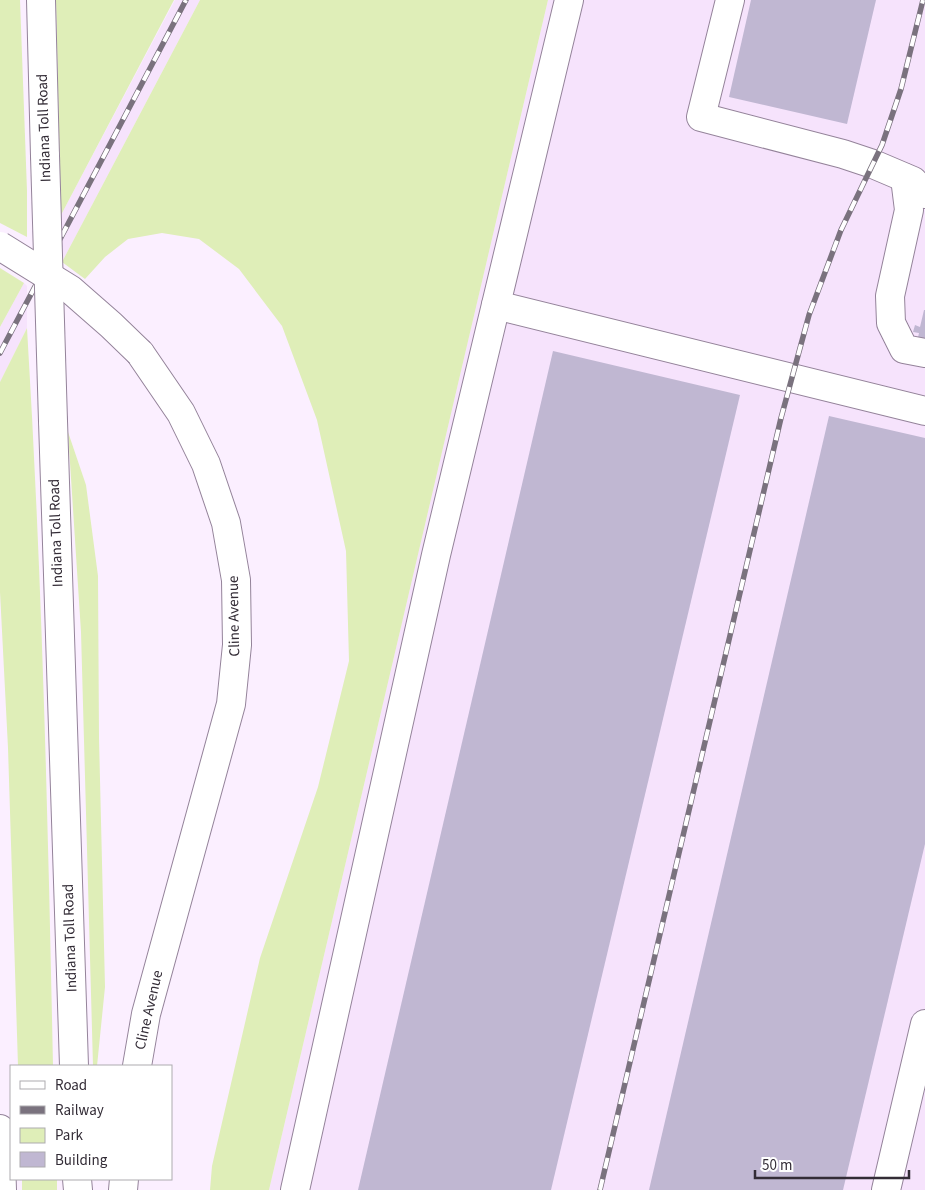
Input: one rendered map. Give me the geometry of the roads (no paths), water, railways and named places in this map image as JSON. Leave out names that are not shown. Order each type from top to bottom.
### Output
[{"type":"main road","name":"Indiana Toll Road","points":[[41,0],[74,1065]]},
{"type":"main road","points":[[295,1190],[436,555],[570,0]]},
{"type":"main road","points":[[730,0],[701,117],[843,154],[873,164],[915,186],[908,210],[890,296],[891,323],[904,348],[925,353]]},
{"type":"main road","name":"Cline Avenue","points":[[0,246],[71,290],[140,353],[181,413],[206,464],[226,523],[236,580],[236,644],[231,704],[146,1014],[136,1065]]},
{"type":"main road","points":[[496,305],[925,411]]},
{"type":"main road","points":[[886,1190],[925,1024]]},
{"type":"main road","points":[[0,1129],[2,1190]]},
{"type":"railway","points":[[0,353],[186,0]]},
{"type":"railway","points":[[600,1190],[781,418],[809,315],[841,230],[882,145],[901,89],[923,0]]}]
